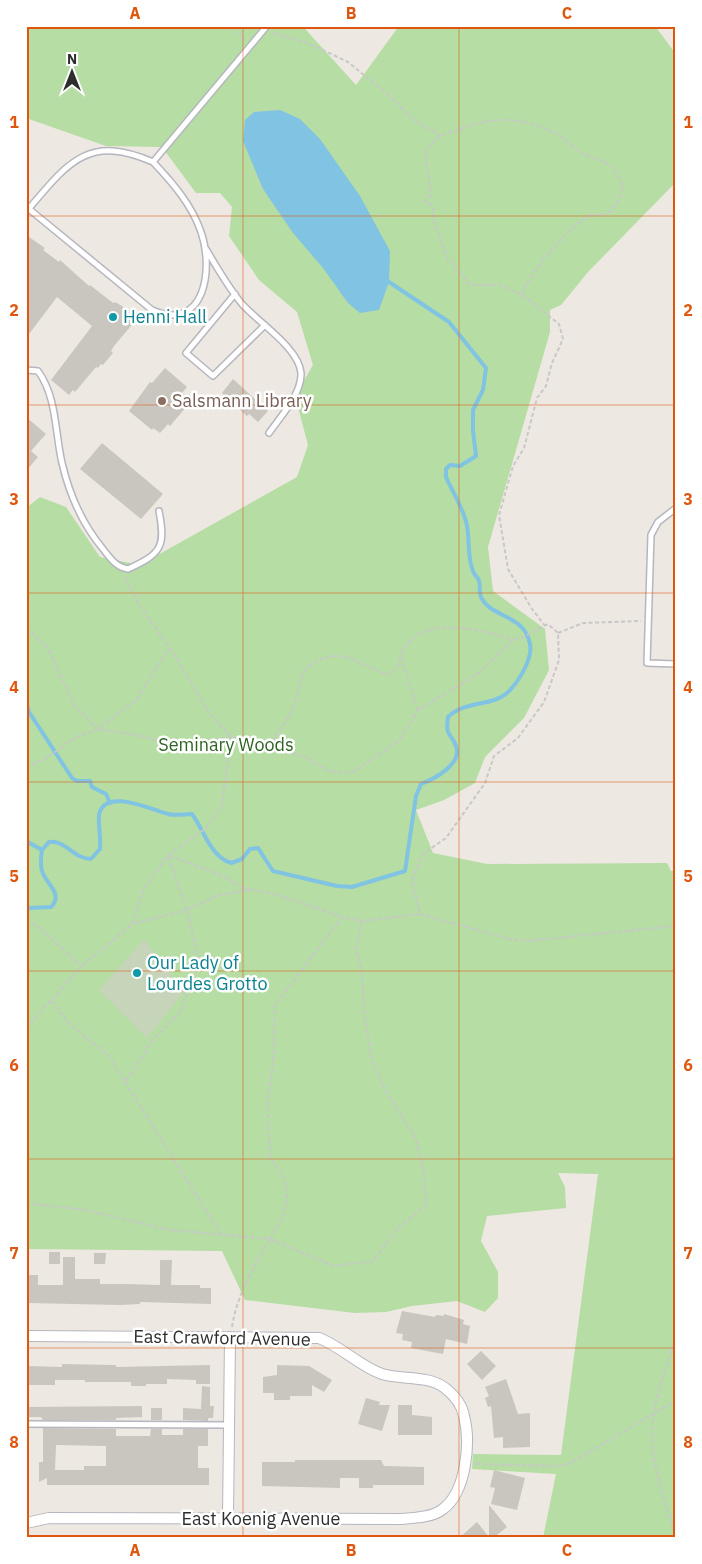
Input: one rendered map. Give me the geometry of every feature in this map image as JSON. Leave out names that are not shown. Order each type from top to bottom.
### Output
[{"type":"street","name":"East Crawford Avenue","points":[[26,1336],[319,1338],[341,1348],[378,1372],[430,1381],[444,1387],[459,1404],[464,1416],[465,1463]]},
{"type":"street","points":[[228,1518],[230,1337]]},
{"type":"street","name":"East Koenig Avenue","points":[[26,1524],[49,1518],[399,1519],[420,1517],[439,1511],[449,1504],[461,1483],[465,1463]]},
{"type":"lane","points":[[154,162],[266,28]]},
{"type":"lane","points":[[109,150],[130,152],[154,162],[187,203],[201,231],[205,246],[206,271],[204,287],[199,301],[190,311],[179,315],[164,315],[152,310],[28,210],[69,164],[87,155],[109,150]]},
{"type":"lane","points":[[205,246],[221,276],[235,294],[292,352],[298,362],[301,374],[299,386],[269,433]]},
{"type":"lane","points":[[235,294],[186,353],[213,376],[265,325]]},
{"type":"lane","points":[[26,370],[38,371],[44,379],[51,400],[68,485],[94,538],[118,567],[128,569],[157,553],[162,544],[163,532],[160,511]]},
{"type":"lane","points":[[676,508],[653,528],[647,663],[676,664]]},
{"type":"lane","points":[[26,1424],[229,1425]]},
{"type":"path","points":[[236,26],[249,48]]},
{"type":"path","points":[[266,28],[308,43],[348,62],[386,92],[414,120],[439,135]]},
{"type":"path","points":[[522,295],[525,284],[551,251],[589,216],[606,214],[618,203],[623,186],[617,172],[601,159],[577,150],[561,136],[528,122],[482,120],[461,130],[439,135],[426,151],[427,174],[430,181],[431,195],[426,201],[433,206],[433,217],[447,258],[470,285],[500,284],[522,295],[559,324],[563,339],[552,363],[546,386],[537,398],[524,448],[512,466],[499,515],[508,569],[532,609],[545,626]]},
{"type":"path","points":[[118,567],[140,606],[180,663],[210,714],[231,737],[222,805],[206,828],[168,855],[143,890],[132,924]]},
{"type":"path","points":[[558,633],[583,623],[649,621]]},
{"type":"path","points":[[269,748],[275,734],[285,726],[295,704],[303,673],[314,662],[330,657],[345,657],[388,675],[397,670],[404,647],[414,637],[436,628],[485,630],[513,640],[523,638],[548,624],[558,633],[559,660],[544,702],[518,738],[494,756],[485,783],[446,838],[423,854],[412,880],[420,914]]},
{"type":"path","points":[[26,627],[48,649],[75,706],[98,729],[137,735],[175,746],[231,737],[306,757],[329,771],[351,772],[399,741],[418,710],[478,674],[513,640]]},
{"type":"path","points":[[26,767],[49,756],[76,736],[98,729],[136,700],[168,648]]},
{"type":"path","points":[[401,657],[418,710]]},
{"type":"path","points":[[168,855],[223,876],[243,888],[276,894],[342,918],[362,921],[420,914],[509,939],[527,941],[676,926]]},
{"type":"path","points":[[126,1081],[152,1041],[181,1011],[198,960],[187,910],[168,855]]},
{"type":"path","points":[[26,1028],[81,967],[132,924],[187,910],[219,895],[253,890]]},
{"type":"path","points":[[26,918],[81,967]]},
{"type":"path","points":[[230,1337],[235,1307],[249,1276],[283,1217],[288,1198],[285,1179],[270,1157],[267,1102],[273,1064],[275,1005],[342,918]]},
{"type":"path","points":[[26,1203],[86,1210],[169,1230],[270,1239],[334,1266],[372,1261],[398,1228],[426,1205],[424,1174],[416,1139],[388,1095],[372,1061],[364,1013],[362,970],[356,952],[362,921]]},
{"type":"path","points":[[52,1001],[67,1022],[108,1056],[126,1081],[222,1236]]},
{"type":"path","points":[[676,1338],[654,1413],[657,1475],[676,1537]]},
{"type":"path","points":[[465,1463],[559,1466],[571,1463],[676,1400]]},
{"type":"green space","name":"Seminary Woods","points":[[26,26],[306,26],[306,30],[356,85],[399,26],[655,26],[676,54],[676,182],[588,272],[561,305],[550,310],[550,332],[488,547],[493,591],[545,629],[549,670],[524,718],[485,757],[475,783],[444,800],[416,810],[433,853],[487,864],[667,863],[671,871],[676,871],[676,1538],[543,1538],[556,1474],[472,1469],[473,1454],[561,1455],[598,1174],[558,1173],[565,1187],[566,1208],[487,1216],[481,1241],[498,1272],[498,1298],[485,1312],[457,1301],[412,1306],[386,1312],[355,1313],[245,1300],[222,1251],[26,1249],[26,508],[40,497],[66,507],[100,557],[140,565],[297,477],[308,445],[295,396],[313,365],[297,312],[259,280],[229,236],[232,207],[220,193],[196,193],[162,147],[106,146],[26,118]]},
{"type":"green space","points":[[144,939],[184,992],[147,1038],[99,990]]},
{"type":"water","points":[[280,110],[300,119],[320,139],[360,196],[390,251],[389,282],[379,310],[360,313],[348,303],[323,268],[293,233],[263,189],[243,141],[245,120],[254,112]]},
{"type":"building","name":"Henni Hall","points":[[26,235],[45,248],[43,250],[59,262],[60,260],[89,286],[113,303],[115,302],[122,306],[136,320],[114,346],[111,351],[113,353],[103,365],[101,364],[98,368],[96,367],[75,392],[73,390],[69,395],[51,380],[92,326],[57,297],[26,338]]},
{"type":"building","name":"Salsmann Library","points":[[165,368],[187,387],[182,393],[189,398],[184,404],[187,406],[170,426],[168,424],[160,433],[153,428],[152,430],[129,411],[150,382],[152,383]]},
{"type":"building","points":[[233,379],[268,411],[258,422],[249,414],[247,416],[222,393]]},
{"type":"building","points":[[26,417],[46,434],[31,451],[38,457],[26,471]]},
{"type":"building","points":[[102,443],[163,494],[141,519],[80,469]]},
{"type":"building","points":[[49,1252],[60,1252],[60,1264],[49,1264]]},
{"type":"building","points":[[94,1253],[106,1253],[105,1264],[94,1264]]},
{"type":"building","points":[[63,1257],[75,1257],[75,1279],[100,1279],[100,1284],[160,1285],[160,1260],[172,1260],[171,1285],[200,1285],[200,1288],[211,1288],[211,1304],[140,1302],[140,1304],[120,1305],[28,1303],[26,1275],[38,1275],[38,1285],[63,1285]]},
{"type":"building","points":[[402,1311],[435,1317],[436,1315],[444,1316],[444,1314],[464,1320],[463,1324],[470,1326],[467,1344],[446,1339],[443,1354],[411,1348],[412,1342],[402,1340],[403,1334],[396,1333]]},
{"type":"building","points":[[481,1351],[496,1366],[482,1380],[467,1364]]},
{"type":"building","points":[[62,1364],[116,1365],[116,1367],[210,1365],[210,1384],[196,1384],[196,1380],[167,1379],[167,1384],[146,1384],[146,1386],[131,1386],[131,1382],[85,1382],[85,1380],[55,1380],[55,1385],[26,1385],[26,1366],[62,1367]]},
{"type":"building","points":[[277,1365],[309,1366],[332,1380],[324,1392],[312,1385],[312,1396],[290,1396],[290,1400],[274,1400],[274,1393],[263,1393],[263,1377],[277,1375]]},
{"type":"building","points":[[506,1379],[518,1414],[530,1413],[530,1447],[503,1448],[503,1437],[494,1438],[491,1406],[488,1407],[485,1398],[489,1396],[485,1387]]},
{"type":"building","points":[[202,1386],[210,1387],[210,1406],[214,1406],[213,1418],[208,1418],[208,1421],[183,1420],[183,1408],[201,1409]]},
{"type":"building","points":[[366,1398],[380,1402],[379,1405],[390,1405],[382,1431],[358,1424]]},
{"type":"building","points":[[398,1405],[412,1405],[412,1415],[432,1417],[432,1435],[398,1435]]},
{"type":"building","points":[[142,1406],[142,1417],[116,1418],[116,1420],[43,1420],[41,1417],[26,1417],[26,1407]]},
{"type":"building","points":[[151,1408],[162,1408],[162,1420],[151,1420]]},
{"type":"building","points":[[43,1428],[116,1429],[116,1436],[150,1436],[151,1429],[162,1429],[162,1435],[183,1435],[183,1429],[208,1429],[208,1446],[198,1446],[198,1468],[209,1468],[209,1485],[47,1485],[47,1478],[39,1482],[39,1462],[43,1462]],"holes":[[[56,1445],[106,1446],[106,1466],[84,1466],[84,1470],[55,1470]]]},
{"type":"building","points":[[295,1460],[381,1460],[384,1466],[424,1467],[424,1485],[373,1485],[373,1488],[359,1488],[359,1478],[340,1478],[340,1488],[262,1486],[262,1462],[295,1462]]},
{"type":"building","points":[[494,1470],[525,1478],[517,1510],[491,1504],[495,1488],[490,1487]]},
{"type":"building","points":[[489,1505],[507,1527],[493,1538],[459,1538],[477,1522],[489,1537]]},
{"type":"waterway","points":[[26,912],[29,908],[51,907],[55,902],[55,893],[42,871],[42,850],[49,842],[55,842],[80,856],[91,859],[100,849],[99,815],[103,807],[110,802],[119,801],[130,802],[171,815],[192,814],[213,849],[224,860],[231,863],[242,859],[250,849],[258,848],[273,871],[337,886],[352,887],[405,871],[416,796],[421,784],[446,770],[455,759],[457,753],[456,746],[448,732],[448,717],[463,708],[501,697],[511,689],[520,677],[529,657],[530,644],[527,635],[516,622],[493,610],[482,599],[479,581],[471,566],[466,520],[446,477],[446,469],[450,465],[460,466],[476,456],[473,410],[483,390],[486,368],[449,322],[389,282]]},
{"type":"waterway","points":[[26,702],[29,712],[72,778],[77,781],[90,781],[92,787],[106,794],[110,803]]},
{"type":"waterway","points":[[26,841],[42,850]]},
{"type":"place","name":"Henni Hall","points":[[113,317]]},
{"type":"place","name":"Salsmann Library","points":[[162,401]]},
{"type":"place","name":"Our Lady of Lourdes Grotto","points":[[137,973]]}]
